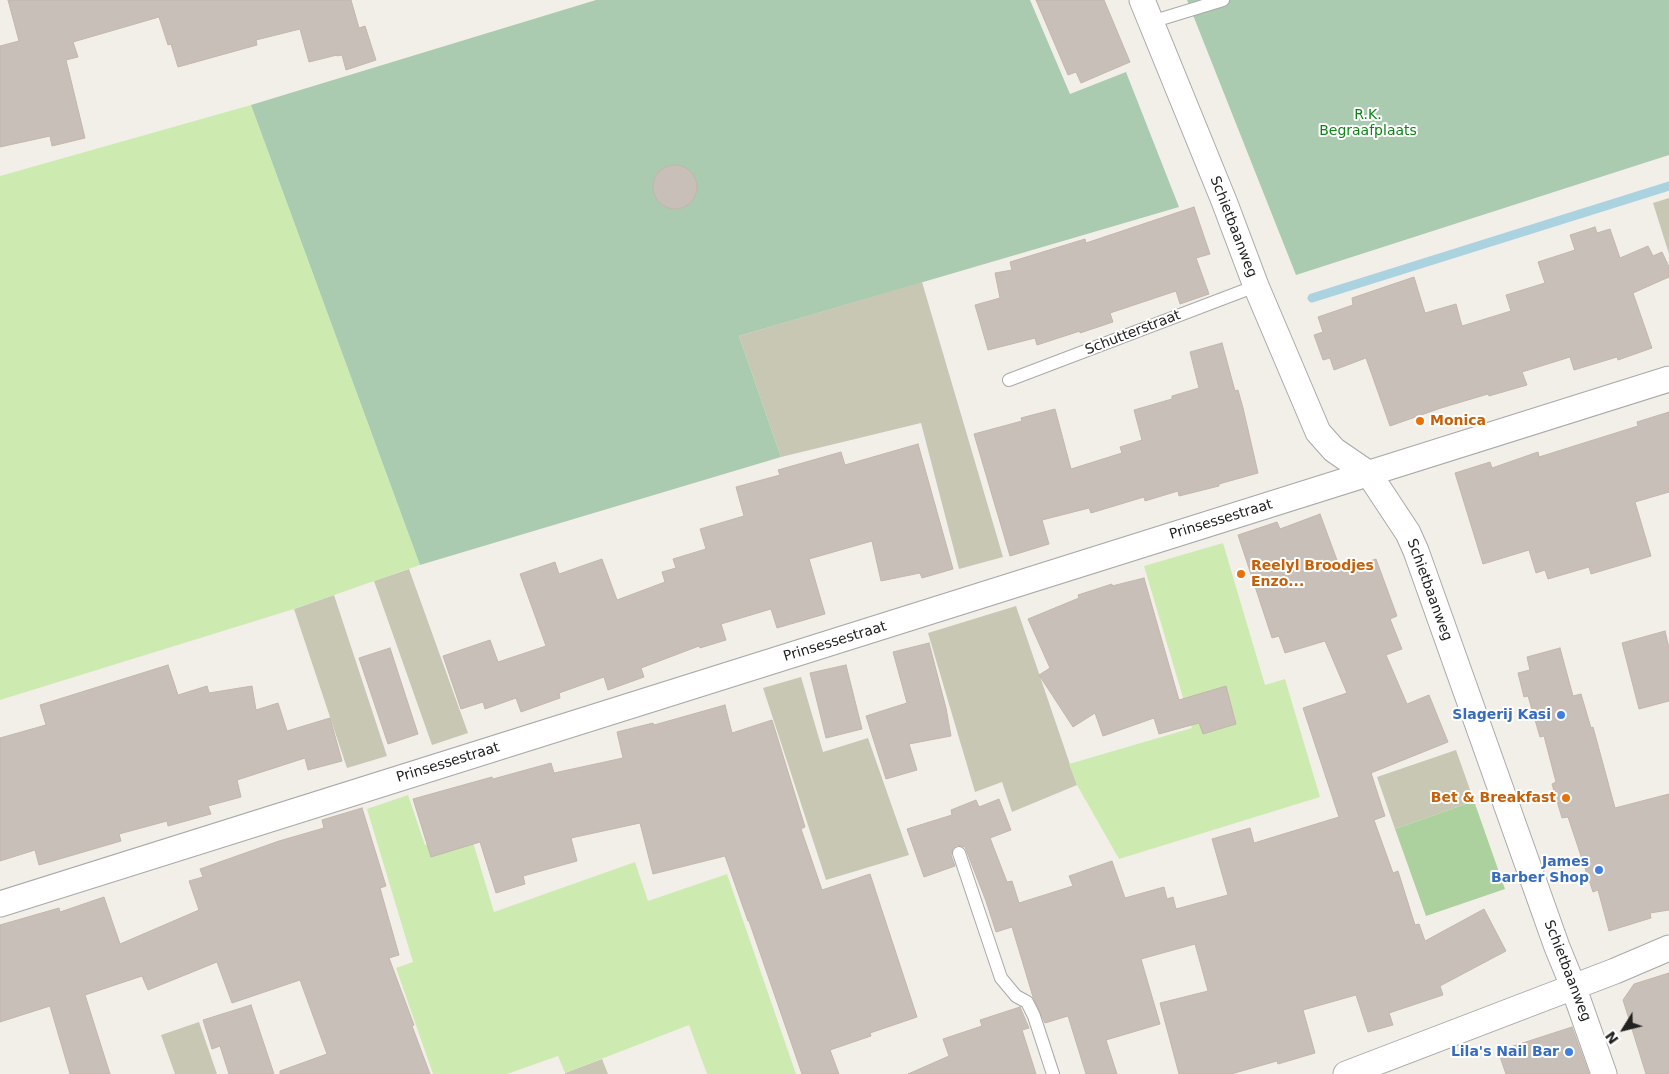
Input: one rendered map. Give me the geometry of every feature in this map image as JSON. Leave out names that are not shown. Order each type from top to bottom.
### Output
[{"type":"street","name":"Schietbaanweg","points":[[1146,11],[1256,286],[1318,432],[1334,450],[1369,474],[1408,533],[1416,551],[1557,948],[1573,986],[1604,1074]]},
{"type":"street","name":"Prinsessestraat","points":[[0,904],[1669,379]]},
{"type":"street","points":[[1346,1074],[1669,948]]},
{"type":"lane","points":[[1146,11],[1223,0]]},
{"type":"lane","name":"Schutterstraat","points":[[1009,380],[1256,286]]},
{"type":"lane","points":[[959,853],[1001,978],[1016,996],[1026,1002],[1030,1009],[1053,1074]]},
{"type":"shaded area","points":[[1669,198],[1669,254],[1653,203]]},
{"type":"shaded area","points":[[922,282],[1003,557],[959,569],[921,423],[781,457],[739,336]]},
{"type":"shaded area","points":[[409,569],[468,733],[432,745],[374,581]]},
{"type":"shaded area","points":[[334,595],[387,756],[347,768],[294,609]]},
{"type":"shaded area","points":[[1016,606],[1077,785],[1012,812],[1002,782],[975,792],[928,633]]},
{"type":"shaded area","points":[[801,677],[823,752],[868,738],[909,855],[826,880],[763,688]]},
{"type":"shaded area","points":[[1456,750],[1474,801],[1395,829],[1377,777]]},
{"type":"shaded area","points":[[199,1022],[217,1074],[175,1074],[161,1035]]},
{"type":"shaded area","points":[[602,1059],[608,1074],[565,1074],[565,1073]]},
{"type":"green space","points":[[596,0],[1030,0],[1070,94],[1126,72],[1179,207],[739,336],[781,457],[420,565],[251,105]]},
{"type":"green space","name":"R.K. Begraafplaats","points":[[1187,0],[1669,0],[1669,155],[1296,275]]},
{"type":"green space","points":[[251,105],[420,565],[294,609],[0,700],[0,176]]},
{"type":"green space","points":[[1223,543],[1265,685],[1285,679],[1320,797],[1119,859],[1077,785],[1069,764],[1192,728],[1144,566]]},
{"type":"green space","points":[[408,795],[425,845],[469,829],[494,912],[635,862],[648,901],[727,874],[796,1074],[707,1074],[689,1025],[565,1073],[558,1056],[507,1074],[433,1074],[396,968],[413,962],[367,809]]},
{"type":"green space","points":[[1474,801],[1505,889],[1426,916],[1395,829]]},
{"type":"building","points":[[8,0],[351,0],[359,28],[365,26],[376,60],[346,70],[342,55],[309,62],[300,29],[256,40],[257,45],[178,67],[171,44],[168,45],[159,17],[73,42],[78,57],[66,60],[85,138],[52,146],[50,136],[0,147],[0,46],[19,41]]},
{"type":"building","points":[[1036,0],[1104,0],[1130,62],[1081,83],[1076,72],[1068,75]]},
{"type":"building","points":[[679,165],[691,171],[696,178],[696,196],[691,203],[684,208],[671,209],[663,206],[656,199],[653,183],[656,175],[663,168]]},
{"type":"building","points":[[1194,207],[1210,254],[1196,258],[1209,294],[1180,304],[1176,291],[1110,313],[1113,322],[1080,333],[1080,331],[1037,345],[1035,338],[988,350],[975,305],[1000,298],[995,273],[1012,270],[1010,262],[1085,239],[1086,243]]},
{"type":"building","points":[[1595,227],[1597,233],[1610,229],[1620,258],[1648,246],[1653,256],[1662,252],[1669,267],[1669,277],[1633,293],[1652,348],[1618,360],[1617,357],[1574,370],[1570,357],[1522,372],[1527,385],[1441,408],[1390,426],[1366,358],[1334,370],[1330,358],[1323,360],[1314,335],[1323,332],[1318,317],[1353,305],[1352,298],[1414,277],[1425,313],[1456,304],[1462,326],[1511,311],[1506,295],[1545,283],[1538,262],[1575,250],[1570,235]]},
{"type":"building","points":[[1222,343],[1235,391],[1238,390],[1243,408],[1258,473],[1219,484],[1219,486],[1179,496],[1178,491],[1145,501],[1144,497],[1091,513],[1089,508],[1042,520],[1049,544],[1010,556],[974,434],[1022,421],[1021,418],[1055,409],[1071,469],[1122,453],[1120,447],[1142,440],[1134,410],[1172,399],[1172,396],[1199,388],[1190,352]]},
{"type":"building","points":[[1669,412],[1669,492],[1635,502],[1651,556],[1591,574],[1589,567],[1548,579],[1545,570],[1536,573],[1529,550],[1483,564],[1455,473],[1490,462],[1492,468],[1538,452],[1539,457],[1638,426],[1637,422]]},
{"type":"building","points":[[918,444],[953,569],[922,578],[920,573],[881,581],[872,541],[809,559],[825,614],[777,628],[771,609],[721,624],[726,640],[700,648],[699,646],[641,668],[644,677],[608,690],[604,677],[559,693],[560,698],[521,712],[516,698],[485,709],[483,702],[461,709],[443,656],[490,640],[498,662],[546,646],[520,574],[555,562],[559,574],[602,559],[617,600],[665,582],[662,572],[676,568],[673,559],[706,549],[700,529],[744,516],[736,487],[780,475],[778,470],[841,452],[845,465]]},
{"type":"building","points":[[1320,514],[1341,571],[1376,559],[1397,616],[1390,619],[1402,649],[1386,655],[1407,704],[1429,695],[1448,742],[1371,773],[1385,816],[1374,820],[1393,873],[1398,871],[1415,925],[1419,924],[1425,941],[1484,909],[1506,951],[1440,986],[1443,995],[1389,1013],[1393,1025],[1368,1032],[1356,995],[1303,1010],[1315,1053],[1278,1064],[1277,1061],[1231,1074],[1179,1074],[1160,1003],[1208,991],[1195,944],[1141,959],[1160,1024],[1106,1040],[1117,1074],[1086,1074],[1068,1016],[1045,1023],[1033,997],[1012,927],[996,932],[965,847],[957,845],[953,848],[951,855],[955,866],[924,877],[907,829],[952,815],[951,810],[976,800],[979,807],[999,799],[1011,830],[990,838],[1007,882],[1012,881],[1019,903],[1073,886],[1069,876],[1112,861],[1125,898],[1164,887],[1167,899],[1173,897],[1176,909],[1228,895],[1212,839],[1250,828],[1254,843],[1339,817],[1303,708],[1347,693],[1325,641],[1285,653],[1279,636],[1272,638],[1238,535],[1277,522],[1280,529]]},
{"type":"building","points":[[1144,578],[1179,700],[1226,686],[1236,724],[1203,734],[1199,723],[1159,734],[1154,718],[1103,736],[1095,713],[1073,727],[1039,675],[1050,668],[1028,619],[1079,598],[1078,595],[1112,584],[1112,586]]},
{"type":"building","points":[[1665,631],[1669,648],[1669,701],[1639,709],[1622,643]]},
{"type":"building","points":[[929,643],[946,708],[951,736],[909,744],[917,770],[886,779],[866,716],[907,703],[893,652]]},
{"type":"building","points":[[390,648],[418,734],[388,744],[359,658]]},
{"type":"building","points":[[1560,648],[1573,696],[1581,694],[1591,728],[1593,727],[1615,808],[1669,794],[1669,910],[1650,913],[1651,918],[1609,931],[1598,890],[1593,892],[1568,817],[1562,818],[1552,784],[1556,782],[1544,736],[1540,737],[1528,696],[1524,697],[1518,673],[1530,670],[1527,657]]},
{"type":"building","points":[[168,665],[178,695],[207,686],[209,693],[252,686],[256,710],[278,703],[287,731],[330,718],[342,761],[308,770],[305,758],[237,780],[241,797],[208,806],[211,814],[168,826],[167,821],[119,834],[121,841],[39,865],[35,850],[0,861],[0,738],[46,725],[40,705]]},
{"type":"building","points":[[846,665],[862,729],[826,738],[810,673]]},
{"type":"building","points":[[725,705],[732,733],[772,720],[805,827],[801,829],[822,890],[870,874],[917,1017],[870,1033],[871,1036],[830,1050],[839,1074],[802,1074],[725,856],[653,874],[640,823],[571,838],[577,861],[523,876],[525,884],[496,893],[480,842],[431,857],[413,799],[551,763],[554,773],[623,758],[617,732],[653,723],[654,725]]},
{"type":"building","points":[[362,808],[386,886],[380,888],[399,955],[389,958],[430,1074],[280,1074],[280,1071],[327,1054],[300,980],[232,1003],[217,962],[148,990],[142,976],[85,995],[110,1074],[70,1074],[50,1006],[0,1022],[0,925],[59,908],[60,912],[104,897],[120,944],[199,910],[189,881],[203,877],[200,869],[279,841],[324,828],[322,820]]},
{"type":"building","points":[[1669,973],[1669,1074],[1646,1074],[1623,1000],[1634,984]]},
{"type":"building","points":[[251,1005],[274,1074],[229,1074],[220,1046],[212,1049],[203,1020]]},
{"type":"building","points":[[1020,1007],[1029,1028],[1022,1030],[1036,1074],[908,1074],[949,1056],[943,1039],[982,1026],[980,1020]]},
{"type":"building","points":[[1572,1027],[1589,1074],[1506,1074],[1498,1051]]},
{"type":"waterway","points":[[1312,298],[1669,186]]},
{"type":"place","name":"Monica","points":[[1420,421]]},
{"type":"place","name":"Reelyl Broodjes Enzo...","points":[[1241,574]]},
{"type":"place","name":"Slagerij Kasi","points":[[1561,715]]},
{"type":"place","name":"Bet & Breakfast","points":[[1566,798]]},
{"type":"place","name":"James Barber Shop","points":[[1599,870]]},
{"type":"place","name":"Lila's Nail Bar","points":[[1569,1052]]}]
